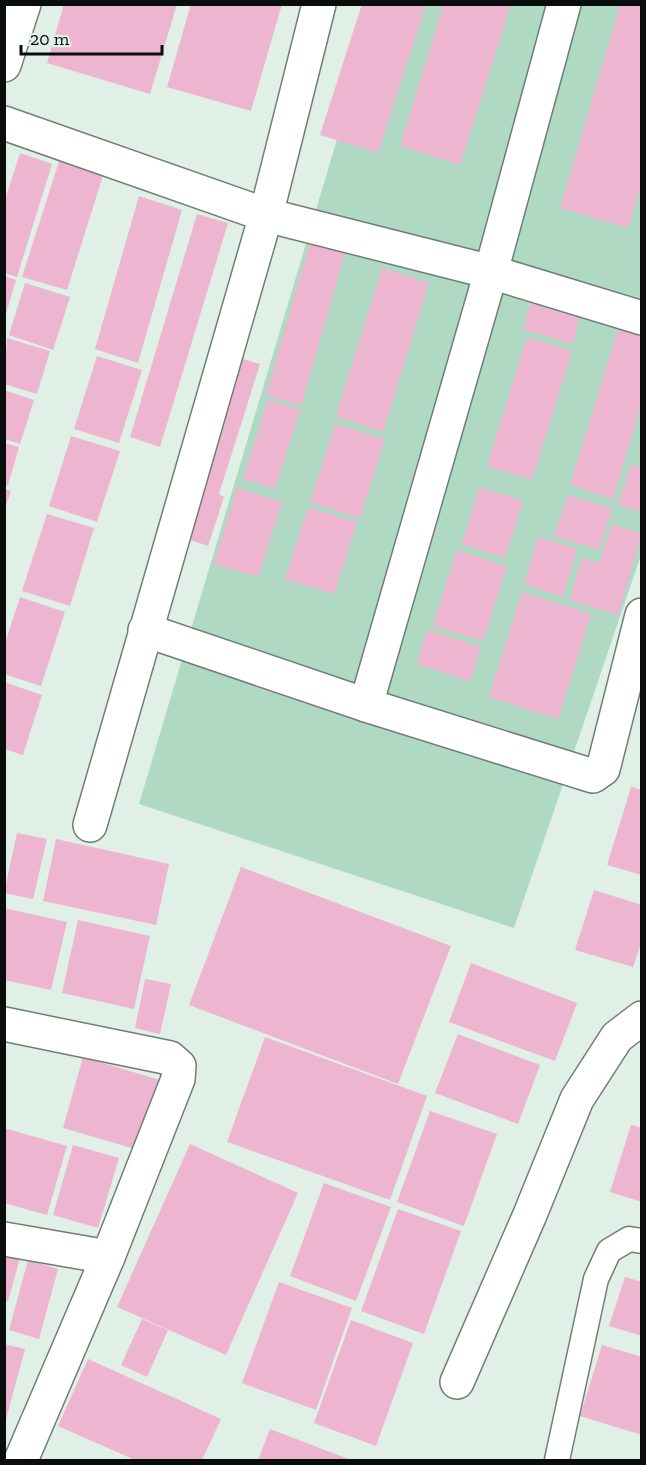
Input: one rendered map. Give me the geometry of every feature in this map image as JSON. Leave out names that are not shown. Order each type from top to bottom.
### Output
[{"type":"street","points":[[4,65],[24,4]]},
{"type":"street","points":[[90,825],[266,214],[319,4]]},
{"type":"street","points":[[366,705],[491,272],[564,4]]},
{"type":"street","points":[[4,123],[266,214],[491,272],[642,318]]},
{"type":"street","points":[[145,630],[366,705],[593,776],[603,769],[642,615]]},
{"type":"street","points":[[457,1382],[529,1217],[577,1099],[617,1037],[642,1018]]},
{"type":"street","points":[[4,1023],[170,1058],[179,1066],[178,1079],[108,1257],[16,1457]]},
{"type":"street","points":[[4,1239],[108,1257]]},
{"type":"lane","points":[[558,1461],[596,1279],[609,1251],[629,1239],[642,1241]]},
{"type":"green space","points":[[377,5],[641,5],[641,555],[514,928],[139,804]]},
{"type":"building","points":[[64,4],[177,4],[150,94],[47,63]]},
{"type":"building","points":[[191,4],[282,4],[251,111],[167,87]]},
{"type":"building","points":[[362,4],[426,4],[378,153],[320,135]]},
{"type":"building","points":[[444,4],[511,4],[460,165],[400,146]]},
{"type":"building","points":[[620,5],[642,5],[642,183],[628,228],[560,208]]},
{"type":"building","points":[[62,152],[106,166],[67,290],[22,277]]},
{"type":"building","points":[[20,153],[52,164],[17,277],[4,273],[4,203]]},
{"type":"building","points":[[139,196],[182,210],[138,363],[95,349]]},
{"type":"building","points":[[197,214],[228,223],[160,447],[130,437]]},
{"type":"building","points":[[310,243],[345,253],[301,406],[266,395]]},
{"type":"building","points":[[382,268],[429,283],[383,432],[336,416]]},
{"type":"building","points":[[4,276],[16,280],[5,317],[4,316]]},
{"type":"building","points":[[25,283],[70,297],[53,350],[9,335]]},
{"type":"building","points":[[533,296],[582,311],[572,344],[523,329]]},
{"type":"building","points":[[618,329],[642,336],[642,401],[613,499],[570,485]]},
{"type":"building","points":[[527,337],[572,351],[532,480],[487,466]]},
{"type":"building","points":[[7,338],[50,351],[37,394],[4,384]]},
{"type":"building","points":[[97,356],[142,370],[119,443],[74,429]]},
{"type":"building","points":[[233,356],[260,364],[219,494],[224,497],[208,546],[176,535]]},
{"type":"building","points":[[4,390],[34,400],[20,444],[4,439]]},
{"type":"building","points":[[268,400],[300,410],[275,489],[243,479]]},
{"type":"building","points":[[335,424],[385,439],[360,518],[310,502]]},
{"type":"building","points":[[71,436],[120,451],[97,522],[49,506]]},
{"type":"building","points":[[4,443],[19,447],[8,485],[4,484]]},
{"type":"building","points":[[631,464],[642,467],[642,512],[618,505]]},
{"type":"building","points":[[479,487],[523,501],[505,558],[462,544]]},
{"type":"building","points":[[237,488],[282,502],[258,577],[214,564]]},
{"type":"building","points":[[4,489],[11,491],[5,508],[4,508]]},
{"type":"building","points":[[568,495],[612,508],[599,550],[554,536]]},
{"type":"building","points":[[308,507],[357,522],[334,594],[285,579]]},
{"type":"building","points":[[47,514],[94,528],[70,606],[22,591]]},
{"type":"building","points":[[612,524],[642,534],[618,615],[569,600],[582,558],[599,563]]},
{"type":"building","points":[[538,537],[577,549],[563,597],[524,584]]},
{"type":"building","points":[[457,550],[507,566],[483,641],[433,626]]},
{"type":"building","points":[[522,592],[591,614],[558,719],[489,697]]},
{"type":"building","points":[[20,597],[65,612],[41,686],[4,674],[4,646]]},
{"type":"building","points":[[427,630],[481,647],[470,681],[417,664]]},
{"type":"building","points":[[4,682],[42,695],[23,755],[4,749]]},
{"type":"building","points":[[631,787],[642,790],[642,875],[607,865]]},
{"type":"building","points":[[17,833],[47,839],[33,899],[4,893]]},
{"type":"building","points":[[56,839],[169,864],[156,925],[43,901]]},
{"type":"building","points":[[241,867],[451,946],[398,1084],[189,1005]]},
{"type":"building","points":[[594,890],[642,905],[642,940],[633,967],[575,950]]},
{"type":"building","points":[[4,908],[67,922],[51,990],[4,980]]},
{"type":"building","points":[[78,920],[150,936],[134,1009],[62,993]]},
{"type":"building","points":[[471,963],[577,1003],[555,1061],[449,1022]]},
{"type":"building","points":[[145,979],[171,984],[160,1034],[135,1028]]},
{"type":"building","points":[[458,1034],[540,1065],[518,1124],[435,1093]]},
{"type":"building","points":[[265,1037],[427,1096],[390,1200],[227,1142]]},
{"type":"building","points":[[83,1057],[163,1081],[142,1151],[63,1128]]},
{"type":"building","points":[[430,1111],[497,1134],[464,1226],[397,1202]]},
{"type":"building","points":[[631,1125],[642,1128],[642,1202],[610,1192]]},
{"type":"building","points":[[4,1128],[67,1146],[47,1215],[4,1203]]},
{"type":"building","points":[[190,1144],[298,1193],[226,1355],[117,1307]]},
{"type":"building","points":[[73,1145],[119,1158],[98,1228],[53,1215]]},
{"type":"building","points":[[324,1183],[391,1207],[356,1301],[290,1276]]},
{"type":"building","points":[[398,1209],[461,1231],[424,1334],[361,1311]]},
{"type":"building","points":[[4,1246],[22,1251],[8,1301],[4,1300]]},
{"type":"building","points":[[28,1260],[58,1269],[39,1339],[9,1330]]},
{"type":"building","points":[[625,1277],[642,1282],[642,1336],[609,1326]]},
{"type":"building","points":[[279,1282],[352,1308],[316,1410],[242,1383]]},
{"type":"building","points":[[142,1319],[168,1330],[147,1377],[121,1365]]},
{"type":"building","points":[[351,1320],[413,1343],[376,1446],[314,1423]]},
{"type":"building","points":[[4,1344],[25,1349],[5,1423],[4,1423]]},
{"type":"building","points":[[602,1345],[642,1357],[642,1435],[580,1416]]},
{"type":"building","points":[[88,1359],[221,1419],[202,1460],[135,1460],[58,1426]]},
{"type":"building","points":[[270,1429],[351,1460],[258,1460]]}]
